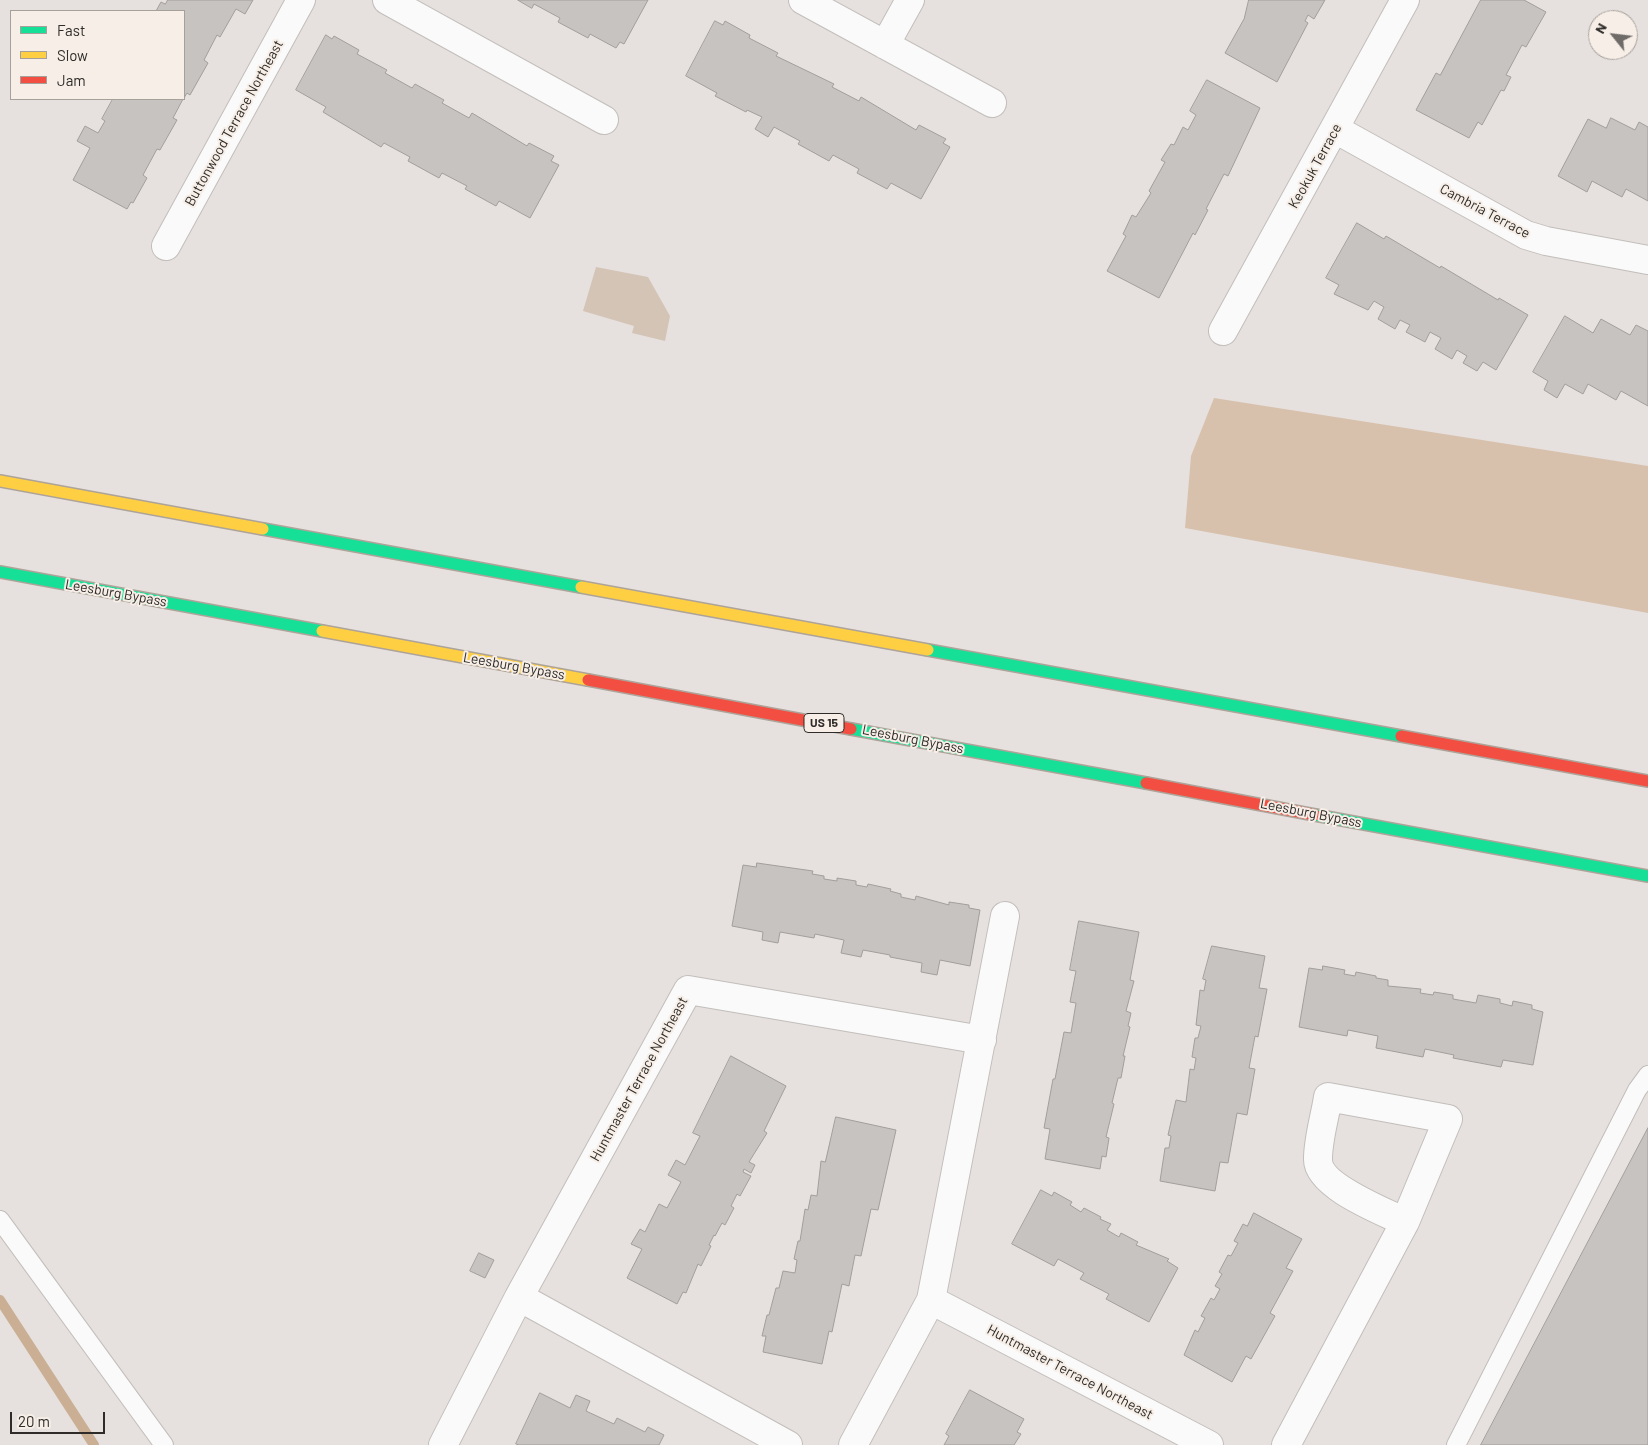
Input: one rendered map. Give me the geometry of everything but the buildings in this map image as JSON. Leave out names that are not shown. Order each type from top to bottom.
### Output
[{"type":"highway","points":[[0,481],[1648,781]]},
{"type":"highway","name":"Leesburg Bypass","points":[[0,572],[1648,876]]},
{"type":"street","name":"Buttonwood Terrace Northeast","points":[[166,246],[301,0]]},
{"type":"street","points":[[387,0],[604,120]]},
{"type":"street","points":[[803,0],[992,103]]},
{"type":"street","points":[[886,46],[910,0]]},
{"type":"street","name":"Keokuk Terrace","points":[[1223,331],[1406,0]]},
{"type":"street","name":"Cambria Terrace","points":[[1335,128],[1526,235],[1546,242],[1648,260]]},
{"type":"street","points":[[853,1445],[931,1300],[1005,916]]},
{"type":"street","name":"Huntmaster Terrace Northeast","points":[[443,1445],[519,1298],[688,990],[982,1040]]},
{"type":"street","points":[[1286,1445],[1405,1222],[1448,1118],[1328,1097],[1317,1160],[1322,1174],[1333,1185],[1405,1222]]},
{"type":"street","points":[[519,1298],[788,1445]]},
{"type":"street","name":"Huntmaster Terrace Northeast","points":[[931,1300],[1209,1445]]},
{"type":"lane","points":[[1456,1445],[1637,1090],[1648,1075]]},
{"type":"lane","points":[[0,1220],[164,1445]]},
{"type":"shaded area","points":[[596,267],[648,277],[670,316],[665,341],[632,333],[634,326],[583,311]]},
{"type":"shaded area","points":[[1214,398],[1648,466],[1648,613],[1185,528],[1191,456]]},
{"type":"waterway","points":[[0,1300],[94,1445]]},
{"type":"traffic: fast","points":[[263,529],[581,587]]},
{"type":"traffic: fast","points":[[0,572],[322,631]]},
{"type":"traffic: fast","points":[[928,650],[1401,736]]},
{"type":"traffic: fast","points":[[851,729],[1146,783]]},
{"type":"traffic: fast","points":[[1315,815],[1648,876]]},
{"type":"traffic: slow","points":[[0,481],[263,529]]},
{"type":"traffic: slow","points":[[581,587],[928,650]]},
{"type":"traffic: slow","points":[[322,631],[588,680]]},
{"type":"traffic: jam","points":[[588,680],[851,729]]},
{"type":"traffic: jam","points":[[1401,736],[1648,781]]},
{"type":"traffic: jam","points":[[1146,783],[1315,815]]}]
